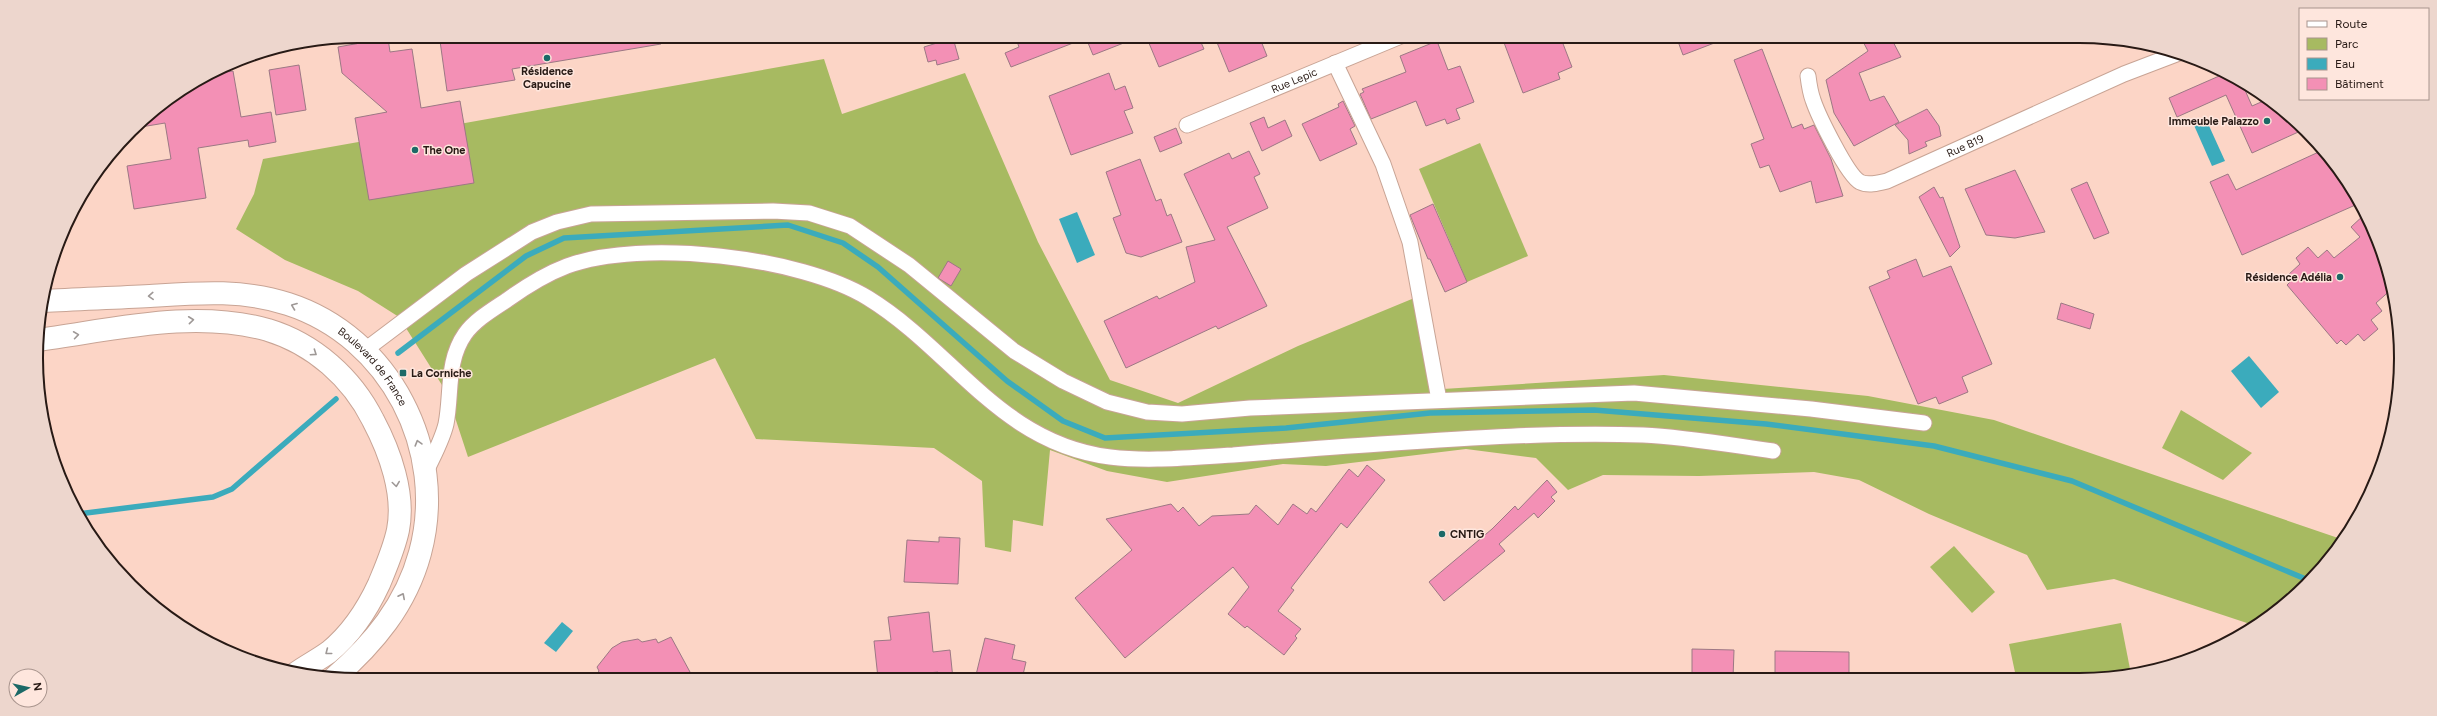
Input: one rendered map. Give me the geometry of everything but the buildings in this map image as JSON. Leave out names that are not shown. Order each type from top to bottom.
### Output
[{"type":"main road","name":"Boulevard de France","points":[[48,301],[204,292],[253,294],[288,304],[323,317],[349,335],[385,372],[410,416],[425,475],[426,508],[421,547],[402,597],[383,630],[340,672]]},
{"type":"main road","points":[[44,339],[197,320],[240,323],[270,331],[298,342],[340,372],[357,392],[389,453],[399,505],[398,529],[383,574],[356,625],[329,652],[304,668]]},
{"type":"street","name":"Rue Lepic","points":[[1187,125],[1384,43]]},
{"type":"street","name":"Rue B19","points":[[1808,76],[1813,101],[1839,154],[1850,172],[1860,182],[1872,184],[1887,181],[2124,74],[2171,57]]},
{"type":"street","points":[[1335,63],[1383,164],[1410,242],[1439,400]]},
{"type":"street","points":[[365,350],[466,274],[532,232],[557,222],[591,214],[773,211],[809,213],[850,226],[909,265],[1014,351],[1063,381],[1107,402],[1147,412],[1182,414],[1250,408],[1634,393],[1811,409],[1924,423]]},
{"type":"street","points":[[425,475],[445,426],[451,371],[455,354],[463,336],[475,323],[525,288],[566,266],[588,260],[650,253],[724,257],[796,268],[864,295],[904,321],[983,397],[1005,414],[1059,445],[1095,455],[1166,459],[1478,437],[1643,435],[1773,451]]},
{"type":"green space","points":[[824,59],[842,114],[965,73],[1038,242],[1110,380],[1178,403],[1298,346],[1424,294],[1443,389],[1664,375],[1868,396],[1994,420],[2338,538],[2316,566],[2302,581],[2271,608],[2248,623],[2114,579],[2047,590],[2027,555],[1929,514],[1859,480],[1814,472],[1699,476],[1603,475],[1568,490],[1536,458],[1466,449],[1326,466],[1283,464],[1167,482],[1107,471],[1050,450],[1043,526],[1013,520],[1011,552],[985,547],[982,481],[934,448],[756,439],[715,358],[468,457],[447,393],[399,317],[358,291],[285,260],[236,229],[254,194],[263,159]]},
{"type":"green space","points":[[1480,143],[1528,256],[1467,282],[1419,169]]},
{"type":"green space","points":[[2181,410],[2252,453],[2223,480],[2162,448]]},
{"type":"green space","points":[[1954,546],[1995,592],[1972,613],[1930,567]]},
{"type":"green space","points":[[2121,623],[2130,669],[2079,673],[2015,673],[2009,644]]},
{"type":"water","points":[[2205,117],[2225,161],[2212,166],[2193,123]]},
{"type":"water","points":[[1077,212],[1095,255],[1077,263],[1059,219]]},
{"type":"water","points":[[2249,356],[2279,392],[2261,408],[2231,371]]},
{"type":"water","points":[[562,622],[573,631],[556,652],[544,643]]},
{"type":"waterway","points":[[398,353],[526,256],[564,238],[788,225],[843,243],[878,267],[1007,381],[1063,421],[1105,438],[1286,428],[1430,413],[1594,410],[1766,424],[1934,446],[2072,481],[2304,578]]},
{"type":"waterway","points":[[84,513],[213,497],[232,489],[336,399]]},
{"type":"place","name":"Résidence Capucine","points":[[547,58]]},
{"type":"place","name":"Immeuble Palazzo","points":[[2267,121]]},
{"type":"place","name":"The One","points":[[415,150]]},
{"type":"place","name":"Résidence Adélia","points":[[2340,277]]},
{"type":"place","name":"La Corniche","points":[[403,373]]},
{"type":"place","name":"CNTIG","points":[[1442,534]]}]
